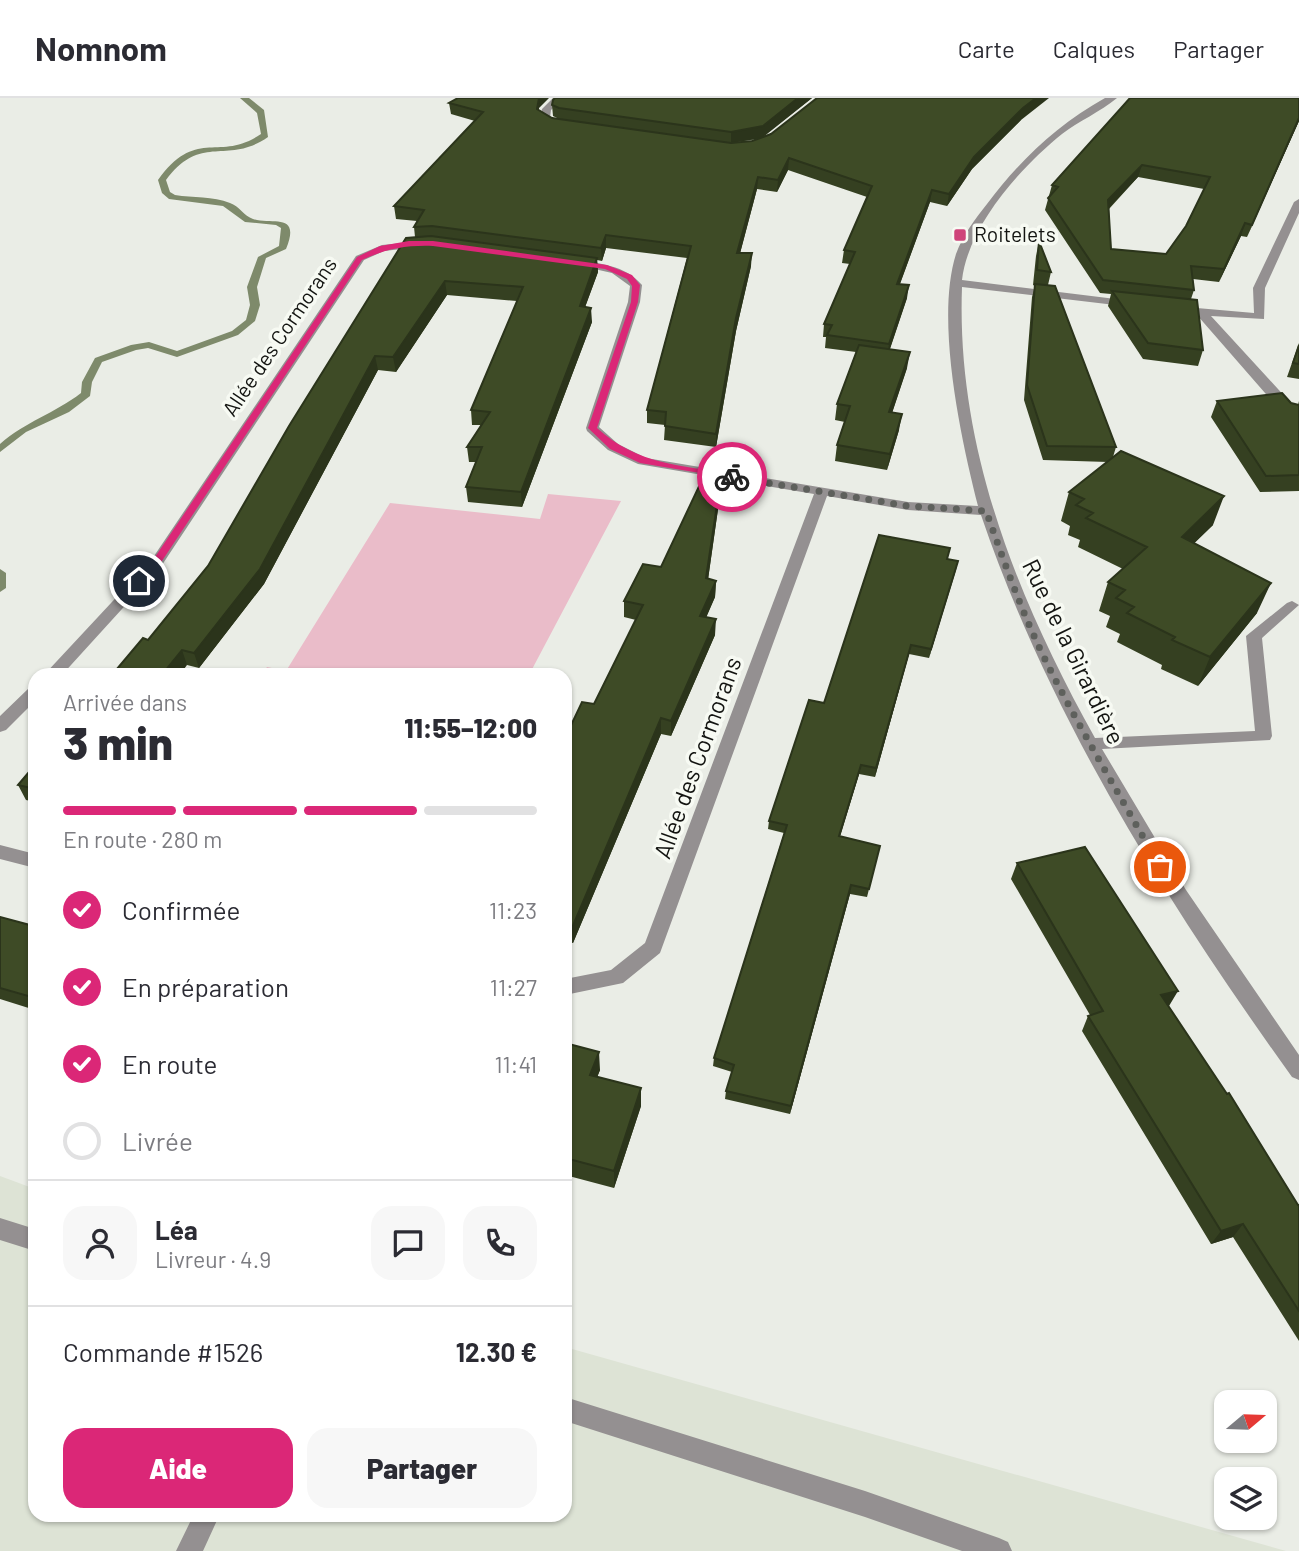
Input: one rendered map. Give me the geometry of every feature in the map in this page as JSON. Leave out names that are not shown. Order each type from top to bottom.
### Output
[{"type":"street","points":[[558,98],[547,109],[545,118],[557,125],[570,127]]},
{"type":"street","name":"Rue de la Girardière","points":[[1112,98],[1079,116],[1017,169],[965,244],[956,283],[956,351],[964,416],[986,511],[1007,571],[1041,650],[1090,744],[1160,867],[1299,1071]]},
{"type":"street","points":[[1160,307],[1260,317],[1259,288],[1299,202]]},
{"type":"street","name":"Allée des Cormorans","points":[[58,668],[157,562],[360,258],[382,248],[409,243],[433,244]]},
{"type":"street","points":[[565,262],[607,267],[629,277],[636,285],[634,302],[592,428],[613,447],[643,461],[822,492],[908,506],[986,511]]},
{"type":"street","points":[[956,283],[1147,305]]},
{"type":"street","points":[[1201,312],[1290,413],[1299,417]]},
{"type":"street","name":"Allée des Cormorans","points":[[572,986],[616,977],[653,948],[822,492]]},
{"type":"street","points":[[1090,744],[1264,736],[1254,636],[1292,606]]},
{"type":"street","points":[[0,726],[28,698]]},
{"type":"street","points":[[0,852],[28,859]]},
{"type":"street","points":[[0,1229],[28,1238]]},
{"type":"street","points":[[572,1411],[878,1508],[999,1551]]},
{"type":"street","points":[[189,1551],[203,1522]]},
{"type":"shaded area","points":[[548,494],[621,501],[533,668],[288,668],[390,503],[540,519]]},
{"type":"shaded area","points":[[0,1176],[28,1186],[28,1522],[572,1522],[572,1349],[1286,1551],[0,1551]]},
{"type":"building","points":[[458,98],[539,98],[537,109],[552,118],[731,143],[752,141],[771,134],[817,98],[1036,98],[974,157],[949,194],[932,190],[897,284],[909,285],[889,344],[827,335],[832,325],[824,324],[855,252],[844,250],[872,186],[789,158],[778,180],[758,177],[737,253],[752,253],[736,318],[716,434],[665,426],[666,412],[647,410],[691,246],[606,235],[601,248],[432,226],[414,227],[424,210],[394,206],[483,112],[449,103]]},
{"type":"building","points":[[555,98],[798,98],[763,126],[731,132],[559,108],[552,105]]},
{"type":"building","points":[[1130,98],[1299,98],[1299,118],[1252,225],[1245,223],[1224,269],[1191,266],[1194,290],[1103,280],[1048,198],[1058,187],[1052,185]],"holes":[[[1142,165],[1210,177],[1186,226],[1166,254],[1111,249],[1108,200]]]},
{"type":"building","points":[[431,236],[597,258],[580,306],[591,308],[521,492],[466,487],[482,447],[467,447],[490,412],[471,410],[523,287],[445,281],[393,357],[375,356],[260,569],[194,653],[182,650],[167,668],[118,668],[143,638],[148,640],[208,566],[289,426],[406,238]]},
{"type":"building","points":[[1039,241],[1051,272],[1037,270]]},
{"type":"building","points":[[1035,284],[1055,286],[1116,447],[1047,446],[1027,385]]},
{"type":"building","points":[[1112,291],[1197,300],[1203,350],[1148,343]]},
{"type":"building","points":[[859,345],[910,352],[889,412],[902,414],[890,454],[837,445],[850,406],[837,404]]},
{"type":"building","points":[[1299,345],[1299,364],[1293,363]]},
{"type":"building","points":[[1282,393],[1291,403],[1299,405],[1299,475],[1266,476],[1217,401]]},
{"type":"building","points":[[1121,451],[1224,496],[1182,537],[1271,583],[1210,657],[1172,640],[1175,637],[1127,613],[1134,607],[1116,598],[1125,590],[1108,582],[1147,547],[1086,518],[1093,513],[1076,505],[1084,499],[1069,492]]},
{"type":"building","points":[[710,463],[723,465],[706,578],[716,581],[700,616],[716,619],[671,721],[661,718],[572,928],[572,723],[582,702],[594,704],[643,605],[624,601],[643,564],[661,567]]},
{"type":"building","points":[[879,535],[950,548],[947,559],[958,561],[931,649],[911,645],[876,768],[861,765],[839,836],[880,846],[869,889],[851,885],[791,1106],[726,1091],[734,1065],[714,1058],[787,825],[769,821],[809,700],[824,703]]},
{"type":"building","points":[[28,773],[28,787],[18,785]]},
{"type":"building","points":[[1085,847],[1178,991],[1161,995],[1227,1094],[1229,1093],[1299,1205],[1299,1311],[1243,1224],[1221,1231],[1088,1016],[1103,1011],[1017,863]]},
{"type":"building","points":[[0,917],[28,924],[28,996],[0,988]]},
{"type":"building","points":[[572,1045],[599,1052],[590,1075],[641,1088],[614,1171],[572,1160]]},
{"type":"waterway","points":[[0,449],[22,430],[65,410],[86,394],[87,382],[98,360],[134,347],[149,345],[177,354],[235,333],[250,321],[255,305],[252,287],[262,257],[283,247],[285,228],[277,222],[248,220],[226,204],[172,197],[166,193],[162,180],[178,161],[190,153],[209,148],[244,147],[265,135],[261,112],[243,99],[245,98]]},
{"type":"waterway","points":[[0,573],[0,588]]},
{"type":"way so far","points":[[732,477],[908,506],[986,511],[1007,571],[1041,650],[1090,744],[1160,867]]},
{"type":"place","name":"Roitelets","points":[[960,235]]},
{"type":"route","points":[[139,581],[157,562],[360,258],[382,248],[409,243],[607,267],[629,277],[636,285],[634,302],[592,428],[613,447],[643,461],[732,477]]}]
